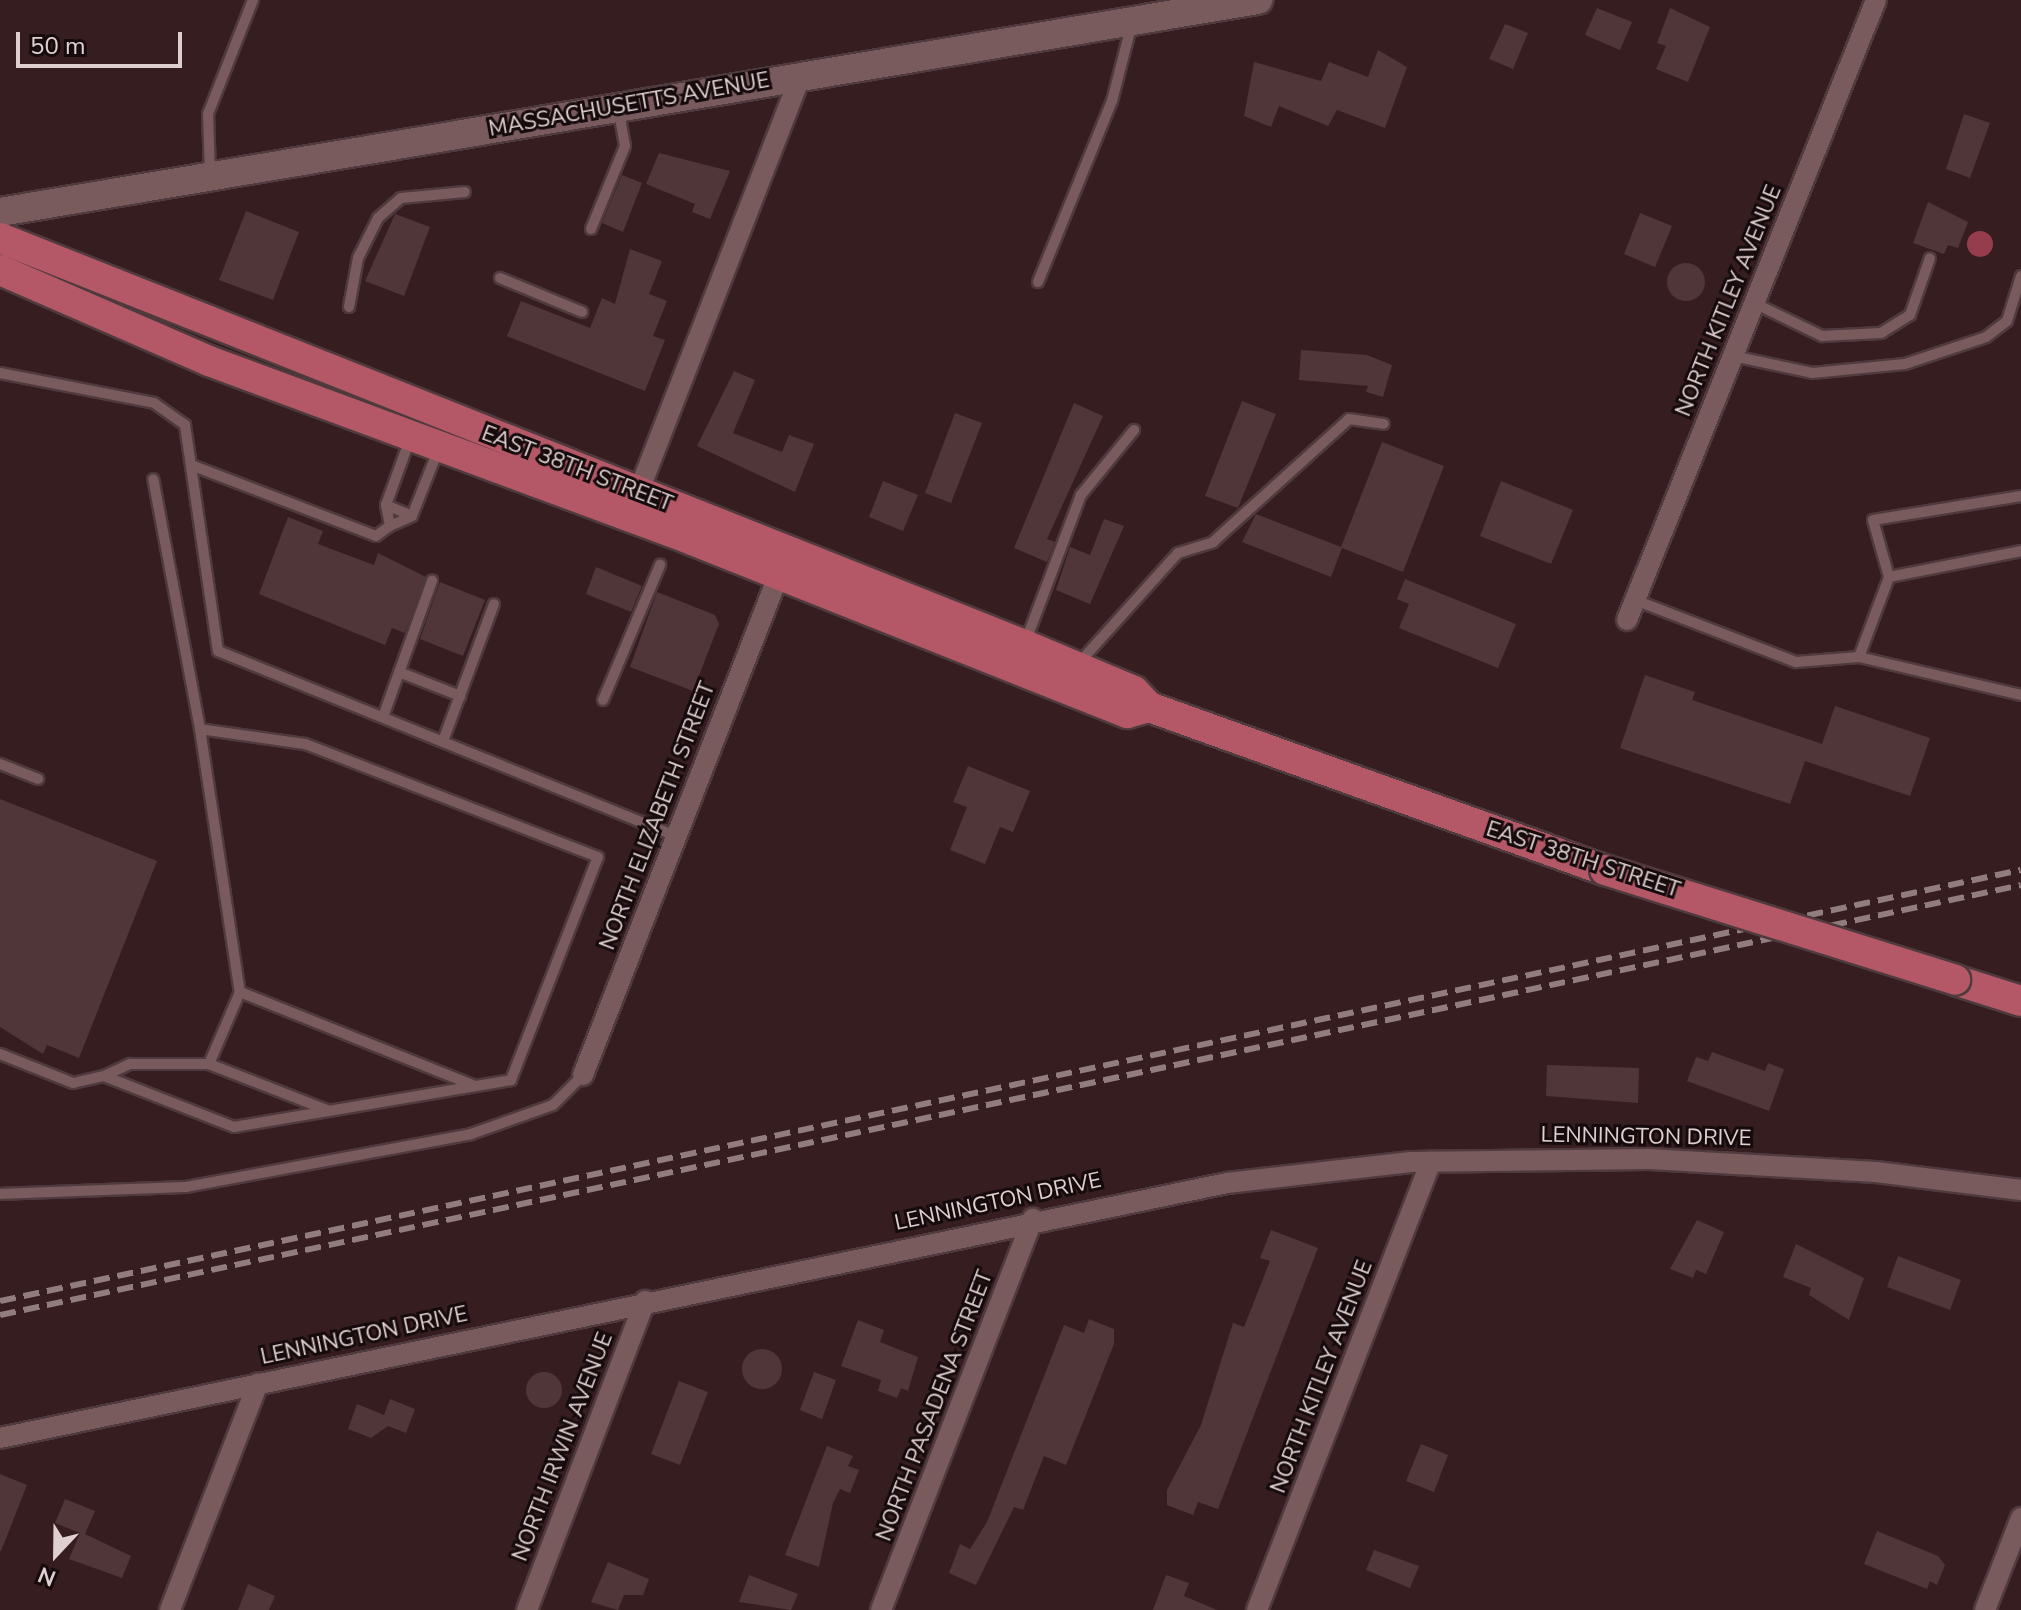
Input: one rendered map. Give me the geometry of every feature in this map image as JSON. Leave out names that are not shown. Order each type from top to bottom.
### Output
[{"type":"main road","name":"MASSACHUSETTS AVENUE","points":[[0,212],[1258,0]]},
{"type":"main road","name":"EAST 38TH STREET","points":[[0,238],[1025,645],[1134,691],[1149,707],[1605,870],[2021,1001]]},
{"type":"main road","name":"EAST 38TH STREET","points":[[0,270],[209,361],[779,574],[1127,713],[1149,707]]},
{"type":"street","name":"NORTH KITLEY AVENUE","points":[[1627,620],[1876,0]]},
{"type":"street","points":[[638,493],[801,75]]},
{"type":"street","name":"NORTH ELIZABETH STREET","points":[[583,1075],[779,574]]},
{"type":"street","name":"LENNINGTON DRIVE","points":[[0,1438],[1033,1219],[1227,1183],[1431,1162],[1725,1161],[2021,1190]]},
{"type":"street","name":"NORTH KITLEY AVENUE","points":[[1257,1610],[1431,1162]]},
{"type":"street","name":"NORTH PASADENA STREET","points":[[881,1610],[1033,1219]]},
{"type":"street","name":"NORTH IRWIN AVENUE","points":[[527,1610],[645,1301]]},
{"type":"street","points":[[170,1610],[258,1383]]},
{"type":"street","points":[[1985,1610],[2021,1518]]},
{"type":"lane","points":[[211,176],[208,114],[253,0]]},
{"type":"lane","points":[[1038,282],[1112,101],[1133,21]]},
{"type":"lane","points":[[591,229],[625,146],[618,106]]},
{"type":"lane","points":[[349,307],[358,258],[378,218],[401,198],[465,192]]},
{"type":"lane","points":[[1754,303],[1822,336],[1881,333],[1910,315],[1930,258]]},
{"type":"lane","points":[[1733,356],[1812,373],[1905,364],[1986,337],[2007,321],[2021,276]]},
{"type":"lane","points":[[500,278],[582,312]]},
{"type":"lane","points":[[0,373],[154,403],[185,425],[218,651],[676,836]]},
{"type":"lane","points":[[1077,667],[1083,651],[1178,553],[1213,542],[1349,419],[1384,424]]},
{"type":"lane","points":[[1025,645],[1081,495],[1134,430]]},
{"type":"lane","points":[[390,526],[386,505],[412,435]]},
{"type":"lane","points":[[191,465],[376,536],[412,516],[440,446]]},
{"type":"lane","points":[[153,479],[200,729],[240,992],[209,1064]]},
{"type":"lane","points":[[1859,657],[1889,577],[1873,520],[2021,496]]},
{"type":"lane","points":[[386,505],[412,516]]},
{"type":"lane","points":[[1889,577],[2021,551]]},
{"type":"lane","points":[[603,700],[660,565]]},
{"type":"lane","points":[[383,717],[432,581]]},
{"type":"lane","points":[[1635,600],[1796,662],[1859,657],[2021,695]]},
{"type":"lane","points":[[443,741],[494,604]]},
{"type":"lane","points":[[399,672],[460,696]]},
{"type":"lane","points":[[104,1076],[234,1127],[511,1080],[598,857],[305,744],[200,729]]},
{"type":"lane","points":[[0,764],[38,779]]},
{"type":"lane","points":[[240,992],[475,1086]]},
{"type":"lane","points":[[0,1054],[73,1083],[104,1076],[130,1064],[209,1064],[329,1111]]},
{"type":"lane","points":[[0,1194],[186,1187],[471,1134],[553,1105],[583,1075]]},
{"type":"shaded area","points":[[1980,231],[1989,235],[1993,244],[1989,253],[1980,257],[1971,253],[1967,244],[1971,235]]},
{"type":"building","points":[[1597,8],[1632,22],[1620,50],[1585,35]]},
{"type":"building","points":[[1670,8],[1710,27],[1688,82],[1656,69],[1666,46],[1657,43]]},
{"type":"building","points":[[1505,24],[1528,33],[1513,69],[1489,59]]},
{"type":"building","points":[[1378,50],[1407,67],[1385,128],[1337,110],[1328,126],[1279,106],[1271,127],[1244,116],[1254,62],[1321,81],[1329,62],[1368,77]]},
{"type":"building","points":[[1964,114],[1990,123],[1970,178],[1946,169]]},
{"type":"building","points":[[659,153],[730,171],[710,219],[692,212],[695,204],[646,184]]},
{"type":"building","points":[[622,175],[642,183],[623,232],[602,223]]},
{"type":"building","points":[[1928,202],[1968,222],[1958,248],[1948,245],[1944,254],[1913,243]]},
{"type":"building","points":[[246,211],[299,232],[273,300],[219,280]]},
{"type":"building","points":[[1640,213],[1672,226],[1655,267],[1624,254]]},
{"type":"building","points":[[395,214],[430,227],[404,296],[365,281]]},
{"type":"building","points":[[630,249],[662,261],[649,294],[667,301],[653,336],[665,340],[645,391],[507,336],[521,301],[590,328],[602,298],[615,304]]},
{"type":"building","points":[[1686,263],[1700,268],[1705,282],[1700,296],[1686,301],[1672,296],[1667,282],[1672,268]]},
{"type":"building","points":[[1301,350],[1367,355],[1392,365],[1383,397],[1366,392],[1368,386],[1299,380]]},
{"type":"building","points":[[734,371],[755,380],[733,433],[782,452],[789,435],[814,444],[795,492],[697,446]]},
{"type":"building","points":[[1242,401],[1276,414],[1238,508],[1205,496]]},
{"type":"building","points":[[1074,403],[1103,416],[1047,539],[1055,542],[1047,562],[1014,548]]},
{"type":"building","points":[[955,413],[982,423],[951,503],[925,493]]},
{"type":"building","points":[[1382,442],[1444,466],[1403,572],[1342,548],[1331,577],[1242,542],[1256,514],[1341,547]]},
{"type":"building","points":[[883,481],[918,495],[903,531],[869,517]]},
{"type":"building","points":[[1501,481],[1573,510],[1551,564],[1480,536]]},
{"type":"building","points":[[288,517],[323,531],[318,544],[374,565],[378,553],[426,577],[405,633],[392,628],[385,645],[259,594]]},
{"type":"building","points":[[1104,519],[1124,526],[1090,604],[1056,590],[1070,547],[1090,555]]},
{"type":"building","points":[[596,567],[642,586],[631,612],[586,594]]},
{"type":"building","points":[[1405,579],[1516,624],[1498,668],[1399,628],[1409,604],[1397,599]]},
{"type":"building","points":[[440,582],[485,600],[463,656],[420,639]]},
{"type":"building","points":[[657,592],[715,615],[719,624],[693,691],[630,667]]},
{"type":"building","points":[[1645,675],[1695,692],[1692,700],[1822,744],[1835,706],[1930,738],[1910,796],[1805,761],[1790,804],[1620,748]]},
{"type":"building","points":[[968,766],[1030,791],[1013,832],[1000,827],[985,864],[950,850],[967,807],[953,802]]},
{"type":"building","points":[[0,799],[157,861],[79,1058],[47,1045],[43,1054],[0,1027]]},
{"type":"building","points":[[1712,1052],[1765,1071],[1768,1063],[1784,1069],[1769,1111],[1687,1081],[1696,1057],[1708,1061]]},
{"type":"building","points":[[1547,1065],[1639,1068],[1638,1103],[1546,1096]]},
{"type":"building","points":[[1697,1220],[1724,1232],[1706,1274],[1696,1270],[1693,1278],[1670,1269]]},
{"type":"building","points":[[1271,1230],[1318,1248],[1218,1509],[1198,1502],[1193,1515],[1167,1505],[1167,1490],[1201,1425],[1233,1323],[1244,1327],[1270,1261],[1260,1258]]},
{"type":"building","points":[[1796,1244],[1864,1278],[1849,1320],[1809,1295],[1811,1288],[1783,1277]]},
{"type":"building","points":[[1898,1256],[1961,1280],[1950,1310],[1887,1287]]},
{"type":"building","points":[[1089,1319],[1114,1329],[1114,1344],[1066,1465],[1044,1456],[1023,1510],[1014,1507],[976,1585],[949,1573],[960,1544],[970,1549],[987,1522],[1064,1325],[1084,1333]]},
{"type":"building","points":[[858,1320],[884,1330],[880,1342],[918,1357],[908,1391],[901,1388],[897,1398],[878,1391],[881,1380],[841,1366]]},
{"type":"building","points":[[762,1349],[776,1355],[782,1369],[776,1383],[762,1389],[748,1383],[742,1369],[748,1355]]},
{"type":"building","points":[[544,1372],[556,1378],[562,1390],[556,1402],[544,1408],[532,1402],[526,1390],[532,1378]]},
{"type":"building","points":[[814,1372],[836,1380],[822,1419],[800,1410]]},
{"type":"building","points":[[679,1381],[708,1392],[680,1465],[651,1454]]},
{"type":"building","points":[[390,1399],[415,1409],[406,1433],[388,1426],[371,1438],[348,1429],[357,1404],[384,1415]]},
{"type":"building","points":[[1421,1444],[1448,1455],[1434,1492],[1406,1481]]},
{"type":"building","points":[[827,1446],[853,1456],[848,1466],[859,1470],[850,1493],[840,1489],[833,1503],[819,1567],[785,1555]]},
{"type":"building","points":[[0,1474],[27,1485],[1,1551],[0,1551]]},
{"type":"building","points":[[65,1499],[95,1511],[85,1534],[131,1556],[122,1578],[69,1559],[80,1533],[55,1523]]},
{"type":"building","points":[[1877,1531],[1938,1556],[1945,1565],[1937,1585],[1930,1581],[1927,1589],[1864,1564]]},
{"type":"building","points":[[1374,1550],[1419,1566],[1410,1588],[1366,1570]]},
{"type":"building","points":[[608,1562],[649,1579],[643,1595],[624,1595],[618,1610],[591,1602]]},
{"type":"building","points":[[749,1575],[798,1594],[791,1610],[739,1602]]},
{"type":"building","points":[[1166,1575],[1189,1583],[1184,1596],[1217,1610],[1153,1610]]},
{"type":"building","points":[[248,1584],[275,1596],[269,1610],[238,1610]]},
{"type":"railway","points":[[0,1301],[2021,870]]},
{"type":"railway","points":[[0,1315],[2021,885]]}]
